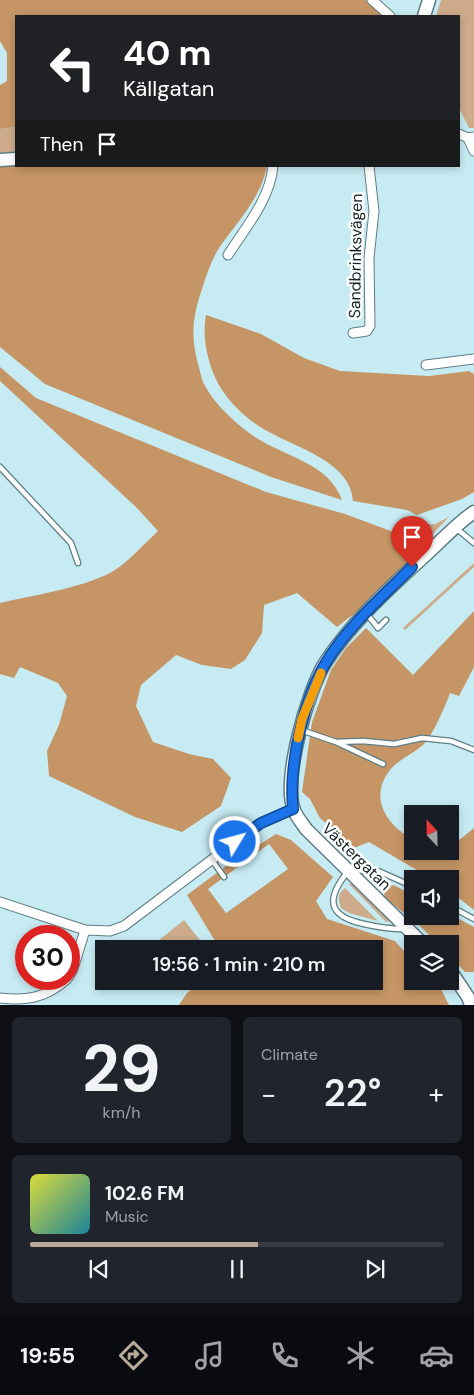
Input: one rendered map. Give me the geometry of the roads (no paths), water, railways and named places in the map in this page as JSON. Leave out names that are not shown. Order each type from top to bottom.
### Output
[{"type":"street","points":[[372,0],[389,15]]},
{"type":"street","points":[[424,15],[429,0]]},
{"type":"street","points":[[467,136],[474,151]]},
{"type":"street","points":[[0,160],[15,159]]},
{"type":"street","points":[[228,255],[254,216],[265,195],[273,167]]},
{"type":"street","name":"Sandbrinksvägen","points":[[353,333],[367,331],[370,326],[369,258],[374,210],[368,167]]},
{"type":"street","points":[[426,365],[474,359]]},
{"type":"street","points":[[0,902],[85,930],[110,931],[124,926],[261,823],[293,809],[292,776],[300,730],[310,696],[324,665],[339,643],[366,613],[412,567],[474,512]]},
{"type":"street","name":"Västergatan","points":[[293,809],[306,829],[414,935]]},
{"type":"street","points":[[80,946],[85,930]]},
{"type":"street","points":[[459,982],[471,998]]},
{"type":"street","points":[[0,998],[31,999],[53,990]]},
{"type":"lane","points":[[0,467],[72,543],[78,564]]},
{"type":"lane","points":[[456,528],[474,543]]},
{"type":"lane","points":[[366,613],[378,628],[386,620]]},
{"type":"lane","points":[[300,730],[336,742],[383,764]]},
{"type":"lane","points":[[336,742],[363,741],[394,744],[422,738],[451,741],[474,750]]},
{"type":"lane","points":[[212,860],[224,876]]},
{"type":"lane","points":[[404,882],[378,871],[349,870],[336,888],[333,900],[336,911],[348,920],[388,929],[407,928]]},
{"type":"lane","points":[[459,911],[474,919]]}]
